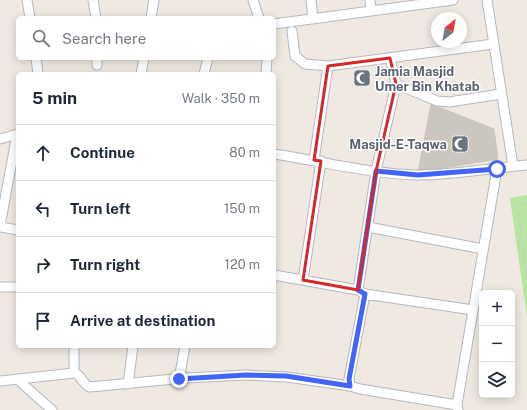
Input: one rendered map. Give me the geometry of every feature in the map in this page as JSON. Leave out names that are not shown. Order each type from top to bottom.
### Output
[{"type":"street","points":[[27,0],[30,16]]},
{"type":"street","points":[[93,0],[96,16]]},
{"type":"street","points":[[151,16],[154,0]]},
{"type":"street","points":[[254,0],[258,16]]},
{"type":"street","points":[[311,0],[313,19]]},
{"type":"street","points":[[370,0],[371,11]]},
{"type":"street","points":[[276,24],[453,0]]},
{"type":"street","points":[[487,0],[513,166]]},
{"type":"street","points":[[292,31],[295,56],[298,60],[305,64],[328,66],[493,44]]},
{"type":"street","points":[[350,386],[349,379],[362,292],[368,227],[376,171],[396,84],[390,58]]},
{"type":"street","points":[[36,60],[38,72]]},
{"type":"street","points":[[141,72],[144,60]]},
{"type":"street","points":[[204,72],[208,60]]},
{"type":"street","points":[[266,72],[267,60]]},
{"type":"street","points":[[303,280],[328,66]]},
{"type":"street","points":[[396,84],[437,101],[449,102],[501,94]]},
{"type":"street","points":[[0,138],[16,134]]},
{"type":"street","points":[[16,139],[0,226],[16,230]]},
{"type":"street","points":[[276,154],[376,171],[418,175],[497,169],[527,165]]},
{"type":"street","points":[[0,381],[74,372],[79,375],[85,385],[90,387],[246,375],[286,376],[350,386],[457,407],[497,169]]},
{"type":"street","points":[[368,227],[483,249]]},
{"type":"street","points":[[276,275],[362,292],[473,310]]},
{"type":"street","points":[[0,287],[16,287]]},
{"type":"street","points":[[74,348],[74,372]]},
{"type":"street","points":[[128,384],[133,348]]},
{"type":"street","points":[[179,379],[185,348]]},
{"type":"street","points":[[17,380],[52,410]]},
{"type":"path","points":[[527,206],[527,203],[517,204],[527,277]]},
{"type":"path","points":[[527,236],[527,241]]},
{"type":"highlighted area","points":[[390,58],[396,84],[376,171],[358,290],[303,280],[321,161],[314,160],[328,66]]},
{"type":"green space","points":[[527,195],[527,317],[510,198]]},
{"type":"building","name":"Masjid-E-Taqwa","points":[[431,104],[494,129],[498,159],[418,172]]},
{"type":"place","name":"Jamia Masjid Umer Bin Khatab","points":[[362,78]]},
{"type":"place","name":"Masjid-E-Taqwa","points":[[460,144]]},
{"type":"route","points":[[179,379],[246,375],[286,376],[314,379],[350,386],[349,379],[365,294],[358,290],[376,171],[418,175],[497,169]]}]
